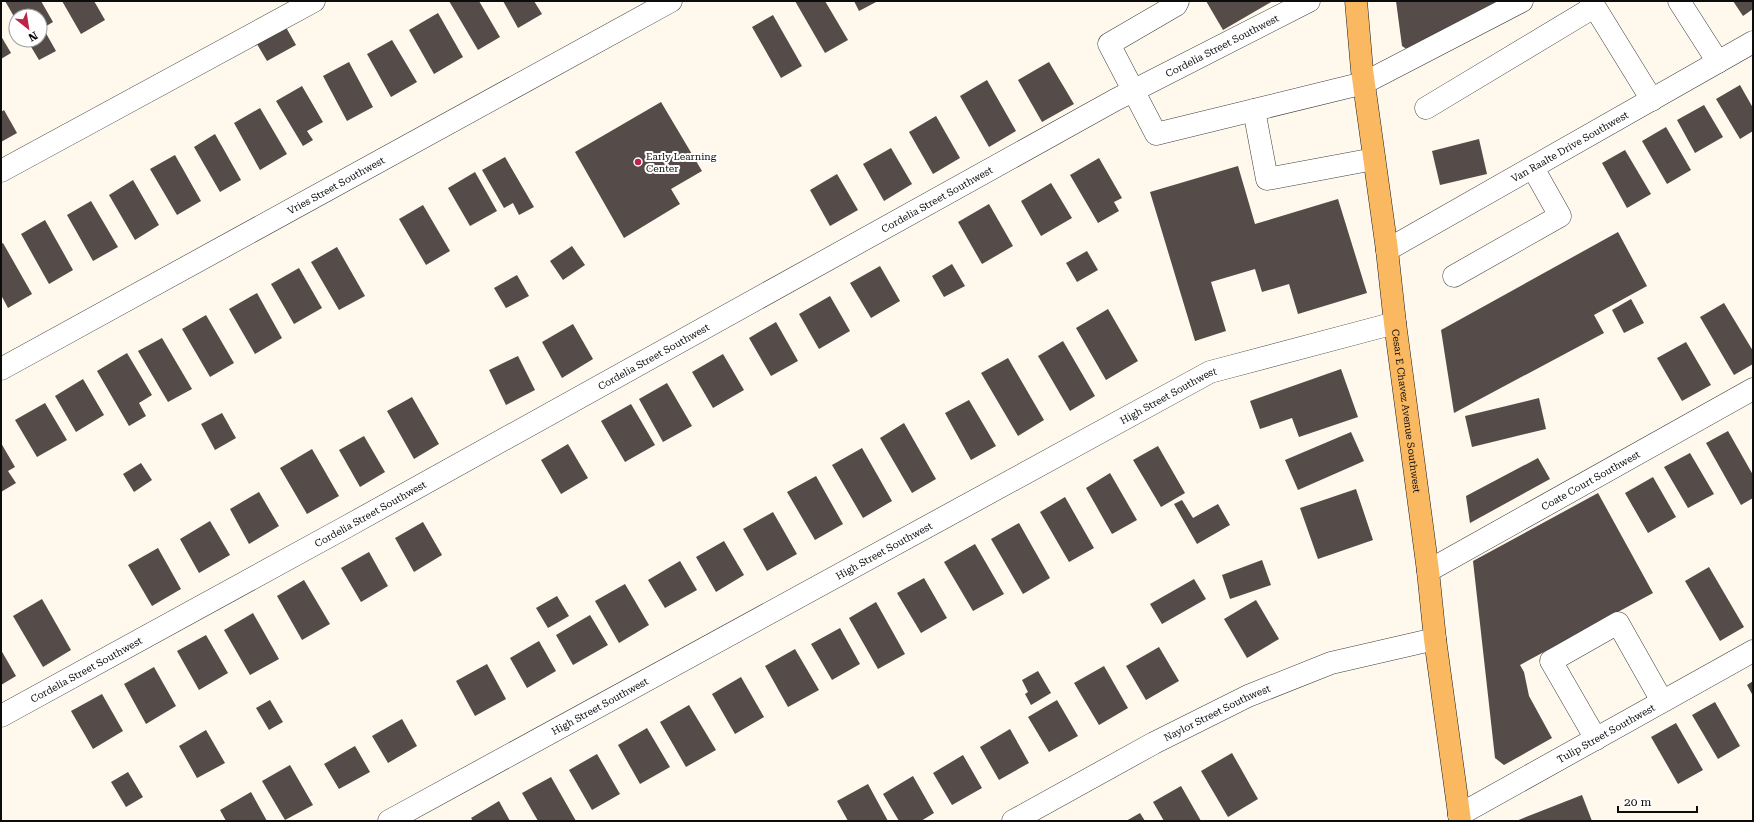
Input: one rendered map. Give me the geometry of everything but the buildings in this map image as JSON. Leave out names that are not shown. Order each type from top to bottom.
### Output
[{"type":"main road","name":"Cesar E Chavez Avenue Southwest","points":[[1356,1],[1364,83],[1387,250],[1395,323],[1428,571],[1435,639],[1459,818]]},
{"type":"street","points":[[1,172],[314,1]]},
{"type":"street","name":"Vries Street Southwest","points":[[1,368],[671,1]]},
{"type":"street","points":[[1178,1],[1176,5],[1109,44],[1156,134],[1364,83],[1522,1]]},
{"type":"street","name":"Cordelia Street Southwest","points":[[1,716],[346,527],[1133,90],[1309,1]]},
{"type":"street","points":[[1679,1],[1718,62]]},
{"type":"street","points":[[1426,108],[1593,4],[1652,100]]},
{"type":"street","name":"Van Raalte Drive Southwest","points":[[1387,250],[1753,42]]},
{"type":"street","points":[[1254,110],[1267,179],[1374,159]]},
{"type":"street","points":[[1454,276],[1560,216],[1533,168]]},
{"type":"street","name":"High Street Southwest","points":[[389,821],[1210,372],[1395,323]]},
{"type":"street","name":"Coate Court Southwest","points":[[1428,571],[1753,389]]},
{"type":"street","points":[[1596,739],[1551,661],[1618,623],[1662,701]]},
{"type":"street","name":"Naylor Street Southwest","points":[[1013,821],[1154,743],[1248,696],[1331,663],[1435,639]]},
{"type":"street","name":"Tulip Street Southwest","points":[[1459,818],[1662,701],[1753,651]]},
{"type":"place","name":"Early Learning Center","points":[[638,162]]}]
